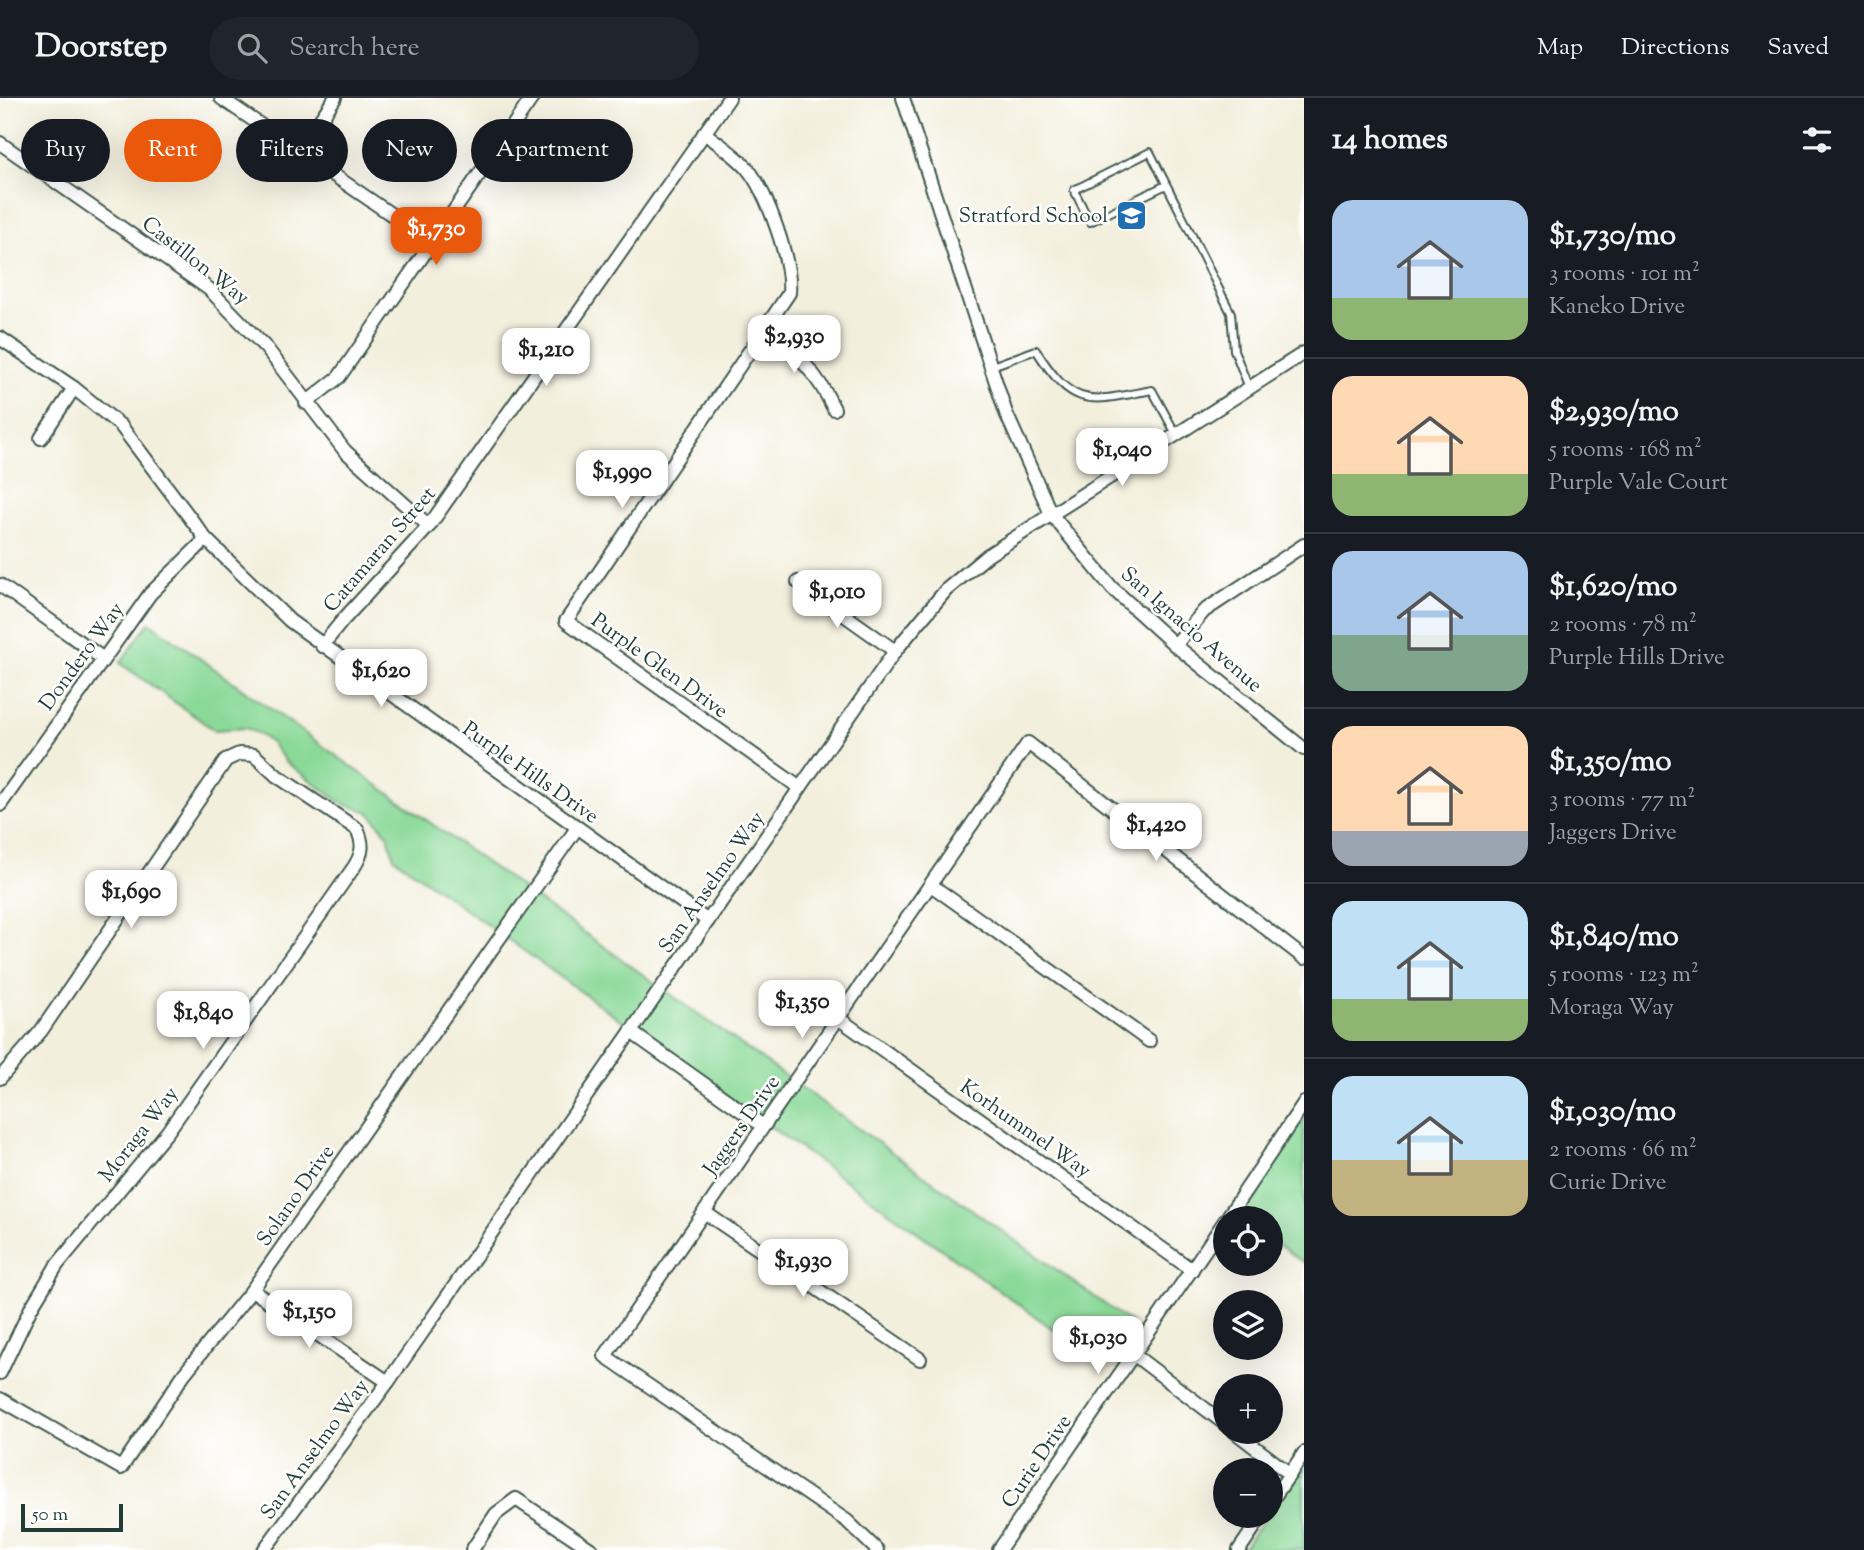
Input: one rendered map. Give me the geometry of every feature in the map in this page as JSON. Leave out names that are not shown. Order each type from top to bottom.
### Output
[{"type":"street","points":[[221,98],[252,119]]},
{"type":"street","points":[[321,119],[335,98]]},
{"type":"street","points":[[306,402],[339,377],[532,98]]},
{"type":"street","name":"Catamaran Street","points":[[322,646],[342,620],[429,526],[729,98]]},
{"type":"street","name":"San Ignacio Avenue","points":[[903,98],[1006,413],[1051,514],[1112,588],[1175,645],[1304,749]]},
{"type":"street","name":"Purple Glen Drive","points":[[704,133],[746,167],[759,185],[789,267],[789,293],[566,621],[800,788]]},
{"type":"street","name":"Castillon Way","points":[[0,143],[209,289],[267,349],[345,451],[429,526]]},
{"type":"street","points":[[344,182],[433,243]]},
{"type":"street","points":[[765,331],[808,365],[821,382],[834,409]]},
{"type":"street","name":"Purple Hills Drive","points":[[0,338],[74,388],[121,426],[206,539],[259,593],[322,646],[708,921]]},
{"type":"street","name":"San Anselmo Way","points":[[264,1550],[388,1382],[895,651],[946,590],[988,555],[1304,353]]},
{"type":"street","points":[[41,438],[74,388]]},
{"type":"street","name":"Dondero Way","points":[[0,805],[150,594],[206,539]]},
{"type":"street","points":[[1175,645],[1204,611],[1304,545]]},
{"type":"street","points":[[797,582],[895,651]]},
{"type":"street","points":[[0,585],[102,658]]},
{"type":"street","name":"Jaggers Drive","points":[[877,1550],[847,1521],[605,1356],[1028,743],[1304,958]]},
{"type":"street","name":"Moraga Way","points":[[0,1079],[41,1031],[226,760],[239,754],[254,755],[321,808],[357,829],[363,841],[362,855],[168,1131],[57,1265],[26,1318],[0,1373]]},
{"type":"street","name":"Solano Drive","points":[[0,1399],[121,1468],[184,1374],[252,1290],[577,828]]},
{"type":"street","points":[[931,885],[1149,1041]]},
{"type":"street","name":"Korhummel Way","points":[[838,1018],[1192,1270]]},
{"type":"street","points":[[631,1032],[763,1126]]},
{"type":"street","name":"Curie Drive","points":[[1235,1206],[1304,1103]]},
{"type":"street","points":[[704,1212],[920,1359]]},
{"type":"street","name":"Curie Drive","points":[[999,1550],[1213,1238]]},
{"type":"street","points":[[252,1290],[388,1382]]},
{"type":"street","points":[[1133,1354],[1213,1415]]},
{"type":"street","points":[[1251,1444],[1290,1474]]},
{"type":"street","points":[[1283,1484],[1304,1453]]},
{"type":"street","points":[[472,1550],[496,1514],[516,1499],[592,1550]]},
{"type":"street","points":[[1239,1550],[1254,1528]]},
{"type":"lane","points":[[1166,185],[1090,222],[1074,190],[1150,152],[1231,313],[1234,350],[1249,388]]},
{"type":"lane","points":[[991,366],[1036,350],[1063,387],[1093,401],[1152,390],[1176,434]]},
{"type":"green space","points":[[149,622],[1131,1323],[1102,1364],[394,858],[388,835],[369,812],[341,803],[286,762],[271,743],[259,734],[246,728],[214,730],[120,663]]},
{"type":"green space","points":[[1304,1117],[1304,1263],[1283,1248],[1283,1206],[1243,1206]]},
{"type":"green space","points":[[1304,1459],[1304,1550],[1242,1550],[1258,1528],[1283,1528],[1283,1490]]},
{"type":"place","name":"Stratford School","points":[[1131,215]]}]
